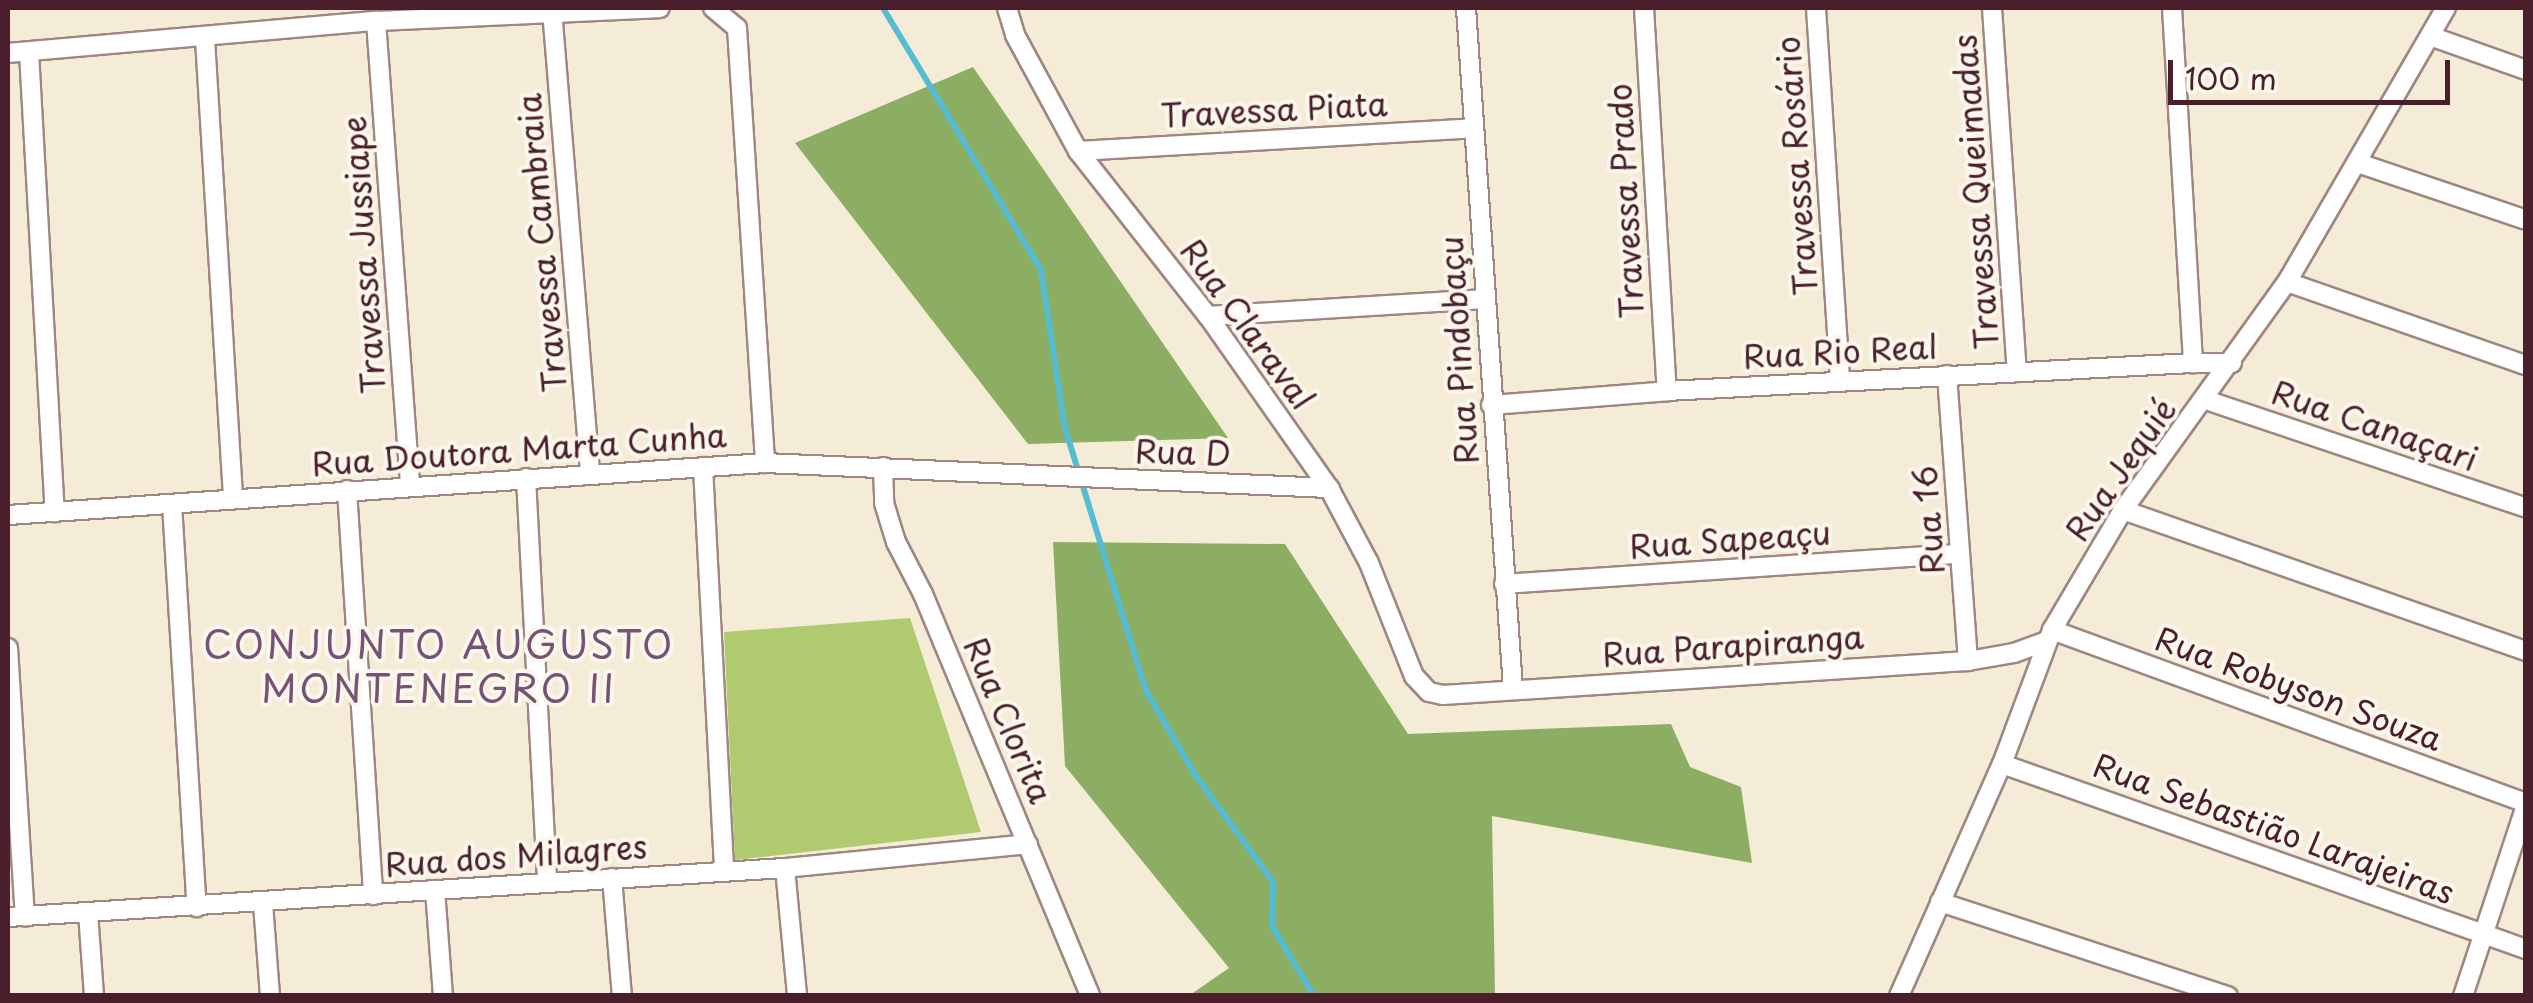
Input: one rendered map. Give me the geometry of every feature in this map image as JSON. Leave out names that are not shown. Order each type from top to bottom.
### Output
[{"type":"street","points":[[8,52],[206,39],[376,21],[660,8]]},
{"type":"street","points":[[713,8],[737,28],[765,463]]},
{"type":"street","name":"Rua Claraval","points":[[1006,8],[1015,35],[1078,151],[1208,316],[1328,488],[1369,563],[1422,687]]},
{"type":"street","name":"Rua Pindobaçu","points":[[1466,8],[1513,689]]},
{"type":"street","name":"Travessa Prado","points":[[1644,8],[1667,390]]},
{"type":"street","name":"Travessa Rosário","points":[[1816,8],[1840,381]]},
{"type":"street","name":"Travessa Queimadas","points":[[1992,8],[2017,372]]},
{"type":"street","points":[[2172,8],[2193,363]]},
{"type":"street","name":"Rua Jequié","points":[[1899,996],[2002,764],[2050,635],[2124,510],[2287,282],[2446,8]]},
{"type":"street","name":"Travessa Cambraia","points":[[552,10],[590,472]]},
{"type":"street","name":"Travessa Jussiape","points":[[376,21],[410,484]]},
{"type":"street","points":[[2430,36],[2526,70]]},
{"type":"street","points":[[206,39],[234,498]]},
{"type":"street","points":[[28,52],[56,512]]},
{"type":"street","name":"Travessa Piata","points":[[1078,151],[1473,128]]},
{"type":"street","points":[[2358,164],[2526,220]]},
{"type":"street","points":[[2287,282],[2526,365]]},
{"type":"street","points":[[1208,316],[1485,299]]},
{"type":"street","name":"Rua Rio Real","points":[[1491,405],[1667,390],[2232,364]]},
{"type":"street","name":"Rua 16","points":[[1947,375],[1968,661]]},
{"type":"street","name":"Rua Canaçari","points":[[2206,400],[2526,508]]},
{"type":"street","name":"Rua Doutora Marta Cunha","points":[[8,515],[410,484],[765,463],[1035,475]]},
{"type":"street","points":[[703,467],[724,870]]},
{"type":"street","name":"Rua Clorita","points":[[882,467],[888,523],[923,594],[1090,996]]},
{"type":"street","name":"Rua D","points":[[1035,475],[1328,488]]},
{"type":"street","points":[[526,478],[547,880]]},
{"type":"street","points":[[347,490],[373,895]]},
{"type":"street","points":[[172,504],[198,907]]},
{"type":"street","points":[[2124,510],[2526,652]]},
{"type":"street","name":"Rua Sapeaçu","points":[[1504,584],[1960,554]]},
{"type":"street","name":"Rua Parapiranga","points":[[1422,687],[1443,695],[1968,661],[2014,653],[2050,635]]},
{"type":"street","name":"Rua Robyson Souza","points":[[2050,635],[2526,804]]},
{"type":"street","points":[[8,648],[16,917]]},
{"type":"street","name":"Rua Sebastião Larajeiras","points":[[2002,764],[2526,949]]},
{"type":"street","points":[[2463,996],[2526,804]]},
{"type":"street","name":"Rua dos Milagres","points":[[16,917],[262,903],[547,880],[785,868],[1028,844]]},
{"type":"street","points":[[785,868],[796,996]]},
{"type":"street","points":[[612,878],[622,996]]},
{"type":"street","points":[[435,890],[443,996]]},
{"type":"street","points":[[1940,902],[2228,996]]},
{"type":"street","points":[[262,903],[270,996]]},
{"type":"street","points":[[88,912],[94,996]]},
{"type":"green space","points":[[973,67],[1228,438],[1028,444],[795,143]]},
{"type":"green space","points":[[1053,542],[1285,544],[1408,734],[1671,724],[1690,767],[1741,787],[1752,863],[1492,816],[1495,995],[1190,995],[1229,968],[1065,766]]},
{"type":"green space","points":[[910,618],[981,832],[735,860],[724,632]]},
{"type":"waterway","points":[[883,8],[1041,270],[1065,428],[1146,691],[1196,776],[1273,882],[1272,926],[1314,996]]},
{"type":"district","name":"CONJUNTO AUGUSTO MONTENEGRO II","points":[[439,666]]}]
